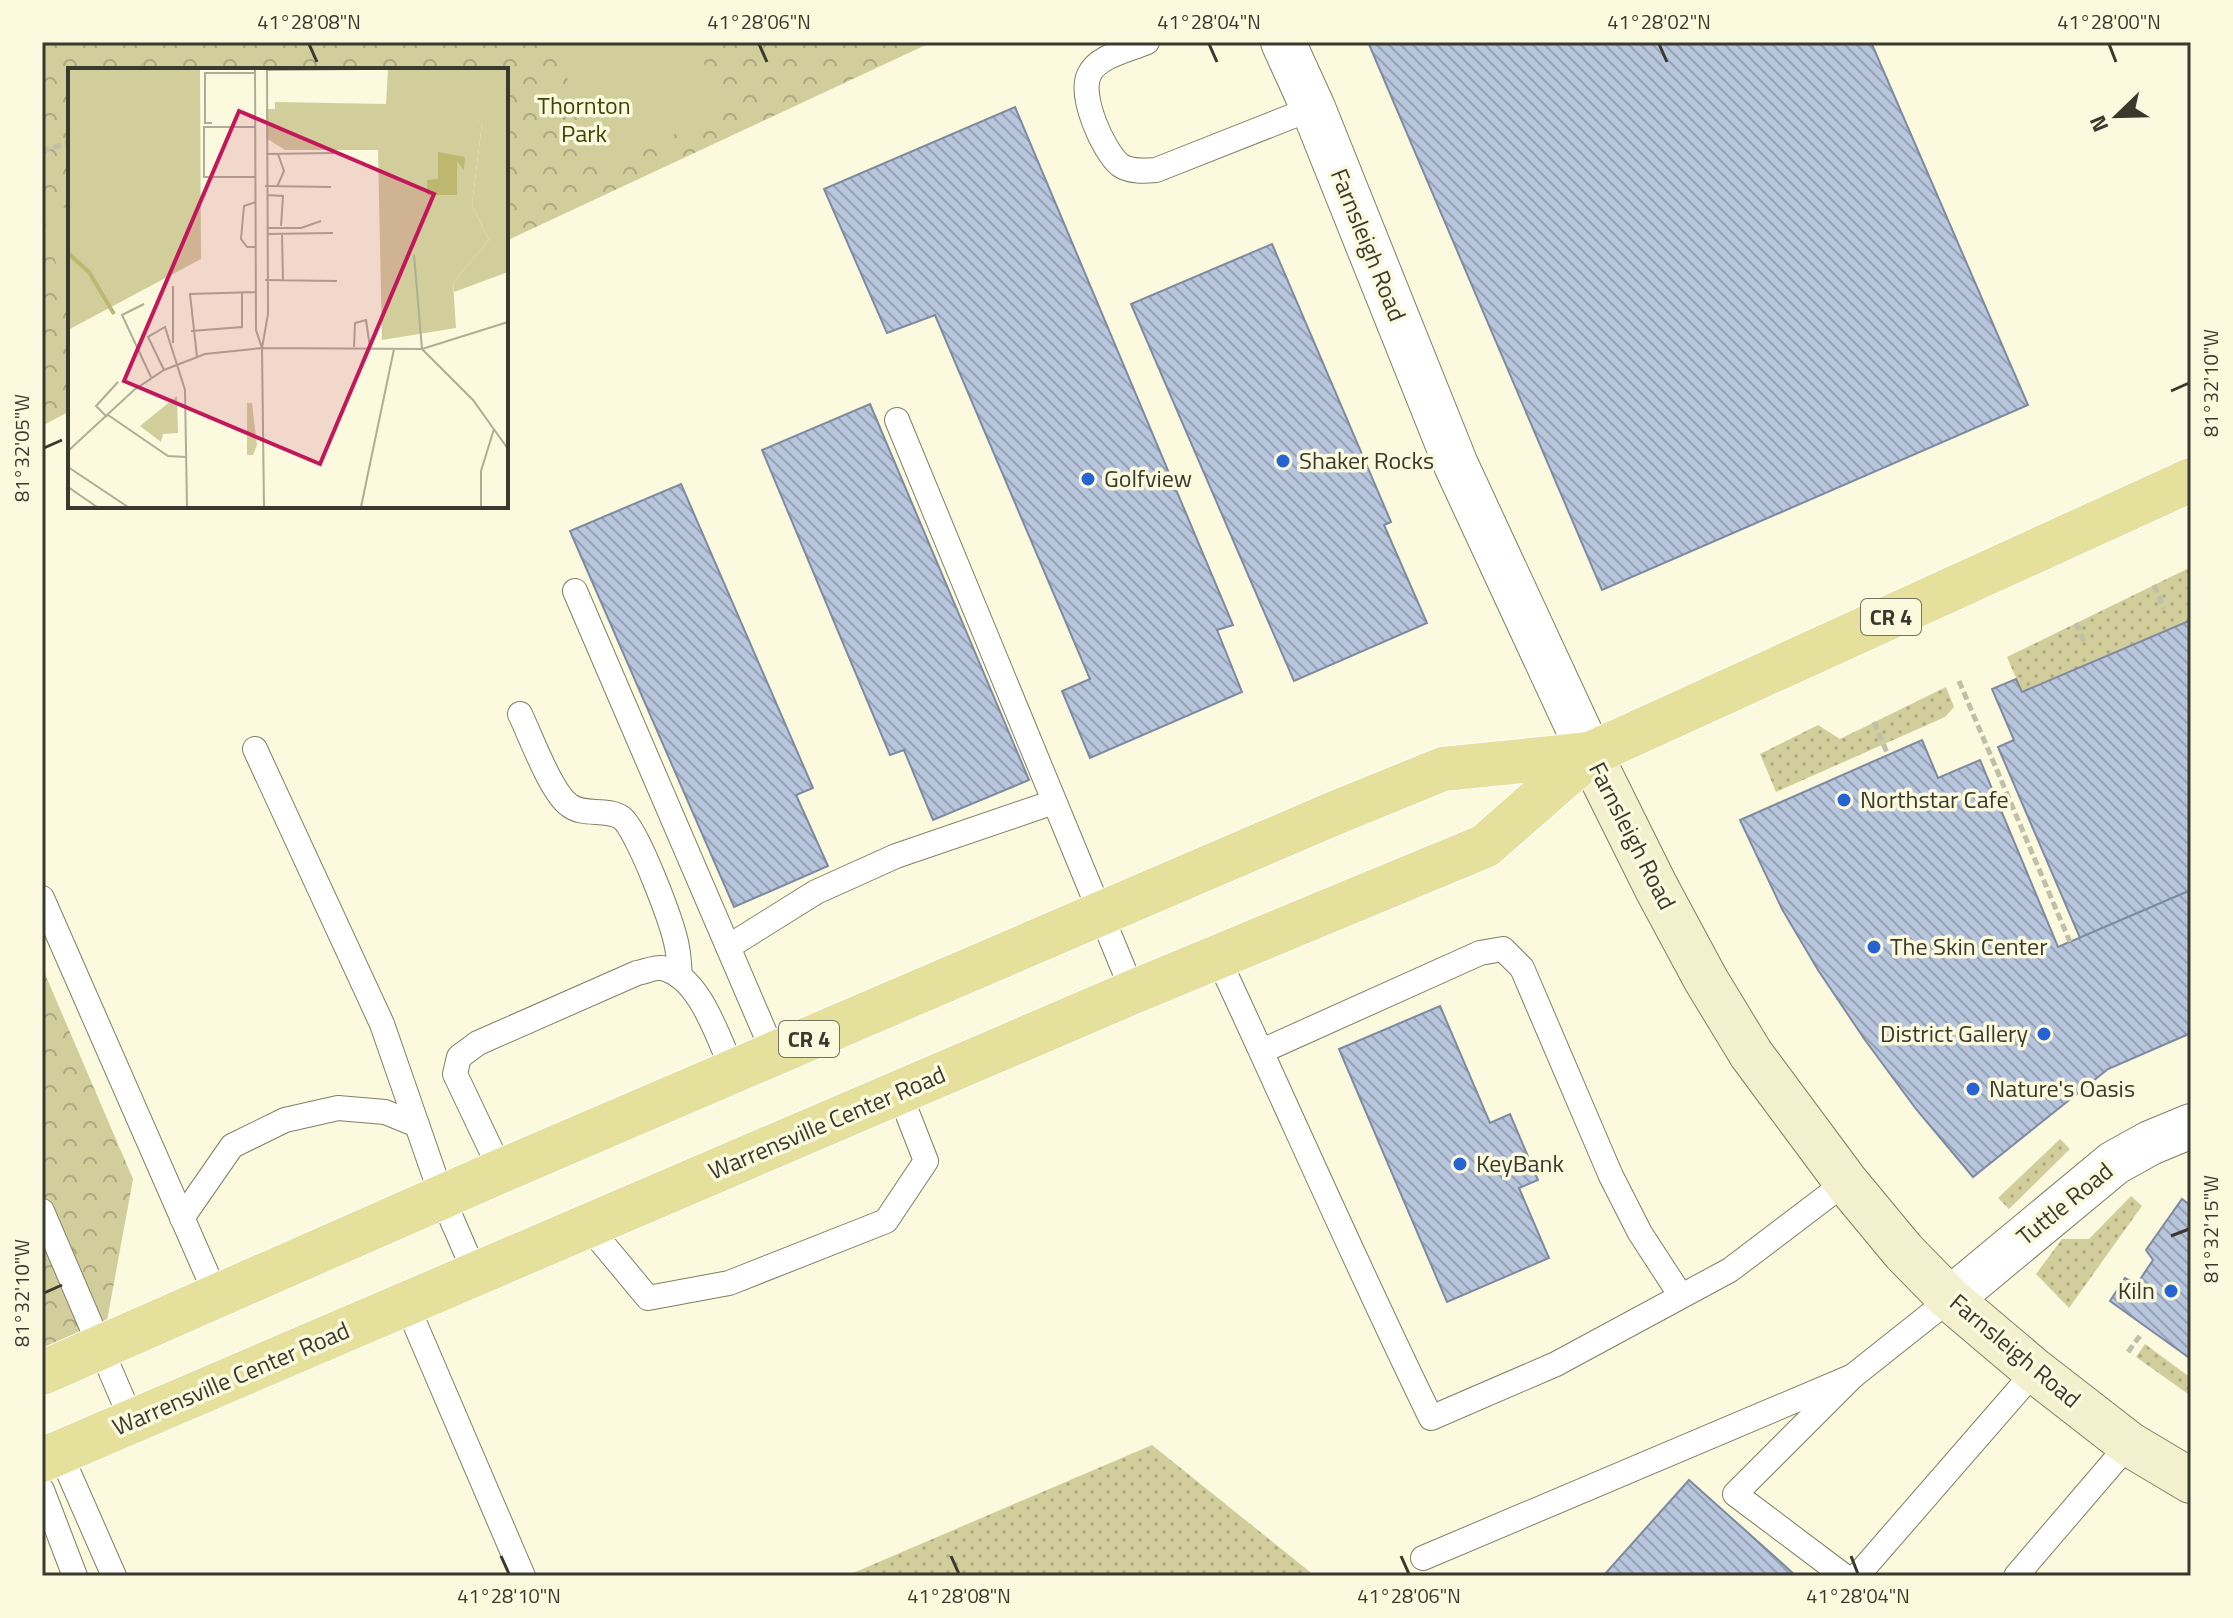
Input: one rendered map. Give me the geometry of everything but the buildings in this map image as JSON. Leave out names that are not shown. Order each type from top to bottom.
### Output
[{"type":"main road","name":"Warrensville Center Road","points":[[48,1468],[132,1421],[1217,956],[1485,846],[1590,754],[2191,480]]},
{"type":"main road","name":"Warrensville Center Road","points":[[42,1373],[501,1171],[1443,769],[1590,754]]},
{"type":"main road","name":"Farnsleigh Road","points":[[1590,754],[1706,980],[1751,1054],[1846,1182],[1904,1252],[1950,1299],[2035,1371],[2129,1444],[2191,1481]]},
{"type":"street","name":"Farnsleigh Road","points":[[1283,42],[1313,108],[1456,465],[1590,754]]},
{"type":"street","name":"Tuttle Road","points":[[1950,1299],[2114,1163],[2150,1143],[2191,1126]]},
{"type":"lane","points":[[1147,42],[1096,66],[1089,74],[1085,90],[1087,105],[1108,150],[1121,166],[1138,171],[1156,170],[1313,108]]},
{"type":"lane","points":[[897,420],[1133,992]]},
{"type":"lane","points":[[575,591],[774,1054]]},
{"type":"lane","points":[[520,714],[558,793],[570,806],[622,818],[633,834],[666,911],[677,947],[680,977]]},
{"type":"lane","points":[[255,749],[382,1024],[442,1197],[475,1273]]},
{"type":"lane","points":[[728,947],[816,892],[896,856],[1054,802]]},
{"type":"lane","points":[[42,898],[217,1297]]},
{"type":"lane","points":[[1262,1051],[1480,953],[1503,949],[1522,968],[1611,1176],[1640,1233],[1681,1296]]},
{"type":"lane","points":[[1217,956],[1365,1283],[1431,1418],[1556,1364],[1730,1270],[1846,1182]]},
{"type":"lane","points":[[501,1171],[455,1074],[459,1057],[478,1043],[637,973],[660,968],[680,977],[702,1001],[733,1071]]},
{"type":"lane","points":[[588,1226],[648,1298],[729,1283],[886,1221],[926,1161],[899,1092]]},
{"type":"lane","points":[[182,1218],[232,1146],[285,1120],[338,1108],[385,1112],[417,1125]]},
{"type":"lane","points":[[42,1211],[132,1421]]},
{"type":"lane","points":[[1844,1576],[1735,1494],[1853,1376],[1950,1299]]},
{"type":"lane","points":[[406,1303],[523,1576]]},
{"type":"lane","points":[[1857,1576],[2035,1371]]},
{"type":"lane","points":[[1423,1558],[1853,1376]]},
{"type":"lane","points":[[2016,1576],[2129,1444]]},
{"type":"lane","points":[[48,1468],[75,1576]]},
{"type":"lane","points":[[48,1468],[114,1576]]},
{"type":"path","points":[[140,68],[147,63]]},
{"type":"path","points":[[42,151],[68,143]]},
{"type":"path","points":[[2154,585],[2164,609]]},
{"type":"path","points":[[2076,623],[2085,643]]},
{"type":"path","points":[[1959,681],[2070,942]]},
{"type":"path","points":[[1874,722],[1888,755]]},
{"type":"path","points":[[2128,1352],[2142,1333]]},
{"type":"green space","name":"Thornton Park","points":[[42,42],[932,42],[508,240],[508,68],[68,68],[68,412],[42,426]]},
{"type":"green space","points":[[552,42],[695,42],[725,113],[604,164]]},
{"type":"green space","points":[[68,207],[68,296],[65,297],[43,215]]},
{"type":"green space","points":[[2191,567],[2191,620],[2022,692],[2007,657]]},
{"type":"green space","points":[[1946,687],[1954,707],[1945,717],[1776,792],[1760,754],[1818,725],[1840,739]]},
{"type":"green space","points":[[42,967],[133,1179],[102,1348],[42,1373]]},
{"type":"green space","points":[[2060,1139],[2070,1149],[2009,1209],[1998,1198]]},
{"type":"green space","points":[[2131,1196],[2142,1206],[2069,1308],[2036,1274],[2062,1239],[2089,1239]]},
{"type":"green space","points":[[2145,1344],[2191,1378],[2191,1396],[2136,1357]]},
{"type":"green space","points":[[1152,1445],[1315,1576],[846,1576]]},
{"type":"place","name":"Shaker Rocks","points":[[1283,461]]},
{"type":"place","name":"Golfview","points":[[1088,479]]},
{"type":"place","name":"Northstar Cafe","points":[[1844,800]]},
{"type":"place","name":"The Skin Center","points":[[1874,947]]},
{"type":"place","name":"District Gallery","points":[[2044,1034]]},
{"type":"place","name":"Nature's Oasis","points":[[1973,1089]]},
{"type":"place","name":"KeyBank","points":[[1460,1164]]},
{"type":"place","name":"Kiln","points":[[2171,1291]]}]
